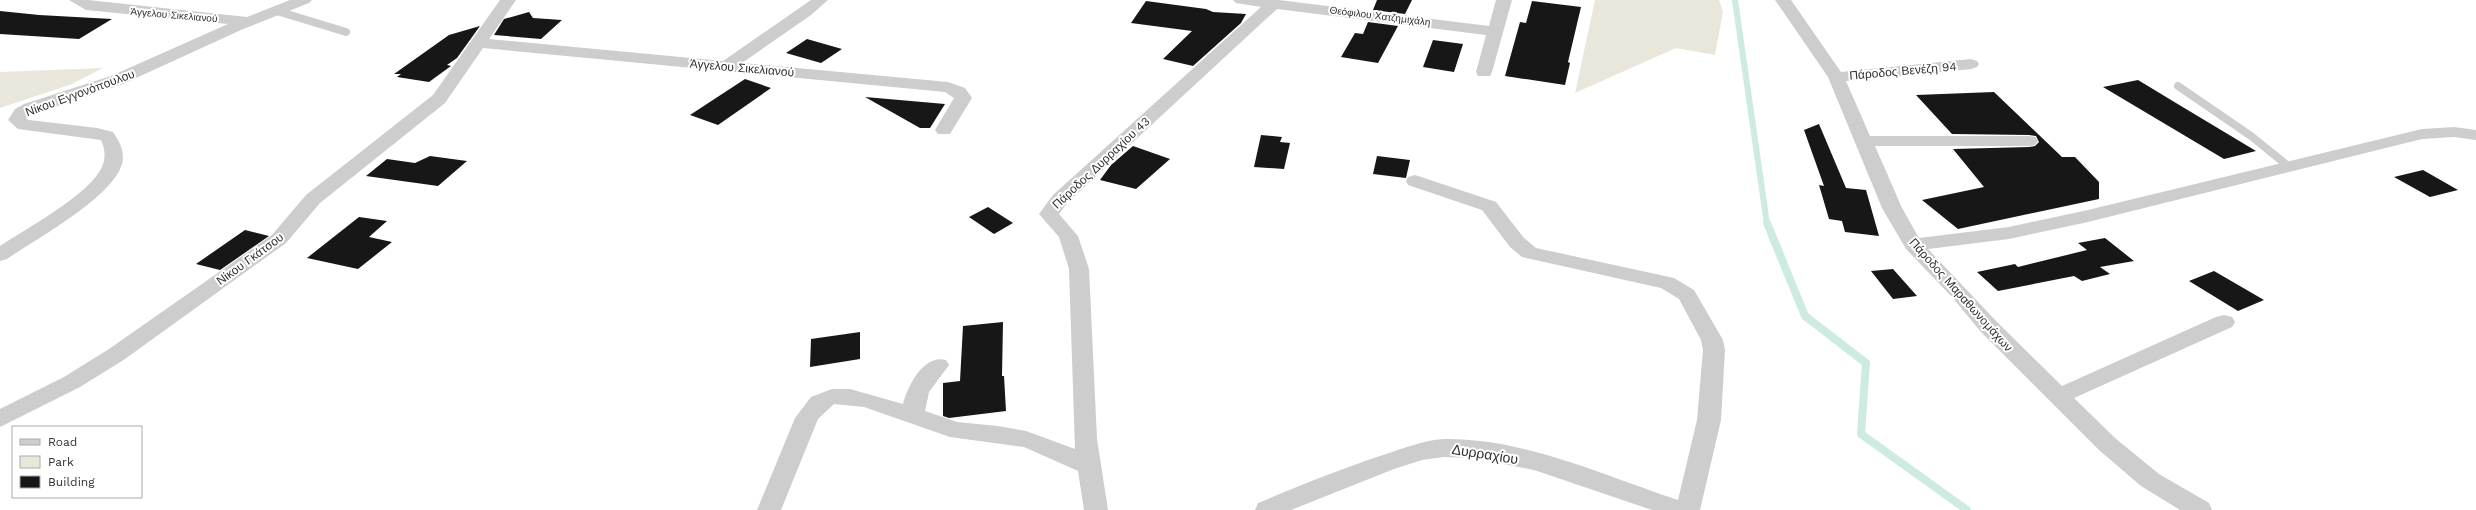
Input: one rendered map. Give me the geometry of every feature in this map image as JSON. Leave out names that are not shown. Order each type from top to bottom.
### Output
[{"type":"street","name":"Άγγελου Σικελιανού","points":[[77,0],[91,6],[249,22]]},
{"type":"street","name":"Νίκου Εγγονόπουλου","points":[[0,255],[88,194],[106,176],[113,162],[113,146],[107,136],[97,133],[24,125],[17,120],[21,113],[38,105],[122,78],[249,22],[304,0]]},
{"type":"street","name":"Νίκου Γκάτσου","points":[[0,419],[72,382],[117,354],[279,239],[313,199],[439,99],[480,43],[508,0]]},
{"type":"street","points":[[726,66],[796,19],[820,0]]},
{"type":"street","name":"Θεόφιλου Χατζημιχάλη","points":[[1242,0],[1495,31]]},
{"type":"street","points":[[1484,72],[1504,0]]},
{"type":"street","name":"Πάροδος Μαραθωνομάχων","points":[[1783,0],[1836,77],[1892,208],[1913,245],[1959,292],[1989,327],[2057,396],[2130,465],[2172,494],[2200,510]]},
{"type":"street","name":"Πάροδος Δυρραχίου 43","points":[[1096,510],[1087,465],[1079,269],[1071,243],[1065,232],[1051,218],[1049,214],[1050,210],[1273,4]]},
{"type":"street","name":"Άγγελου Σικελιανού","points":[[480,43],[948,87],[959,92],[963,98],[944,130]]},
{"type":"street","name":"Πάροδος Βενέζη 94","points":[[1836,77],[1971,64]]},
{"type":"street","points":[[1913,245],[2009,233],[2088,216],[2427,133],[2454,132],[2476,135]]},
{"type":"street","points":[[1863,141],[2029,142]]},
{"type":"street","points":[[1415,181],[1489,206],[1497,213],[1514,240],[1529,253],[1667,283],[1687,295],[1712,340],[1714,371],[1709,420],[1688,510]]},
{"type":"street","points":[[2057,396],[2091,383],[2224,322]]},
{"type":"street","points":[[912,416],[918,390],[938,365]]},
{"type":"street","points":[[769,510],[807,418],[822,400],[833,396],[848,396],[952,430],[1006,435],[1049,446],[1087,465]]},
{"type":"street","name":"Δυρραχίου","points":[[1267,510],[1345,477],[1405,456],[1444,448],[1489,453],[1554,468],[1670,508]]},
{"type":"lane","points":[[277,11],[346,32]]},
{"type":"lane","points":[[2178,86],[2251,136],[2288,166]]},
{"type":"green space","points":[[1595,0],[1719,0],[1723,12],[1715,55],[1676,48],[1575,93]]},
{"type":"green space","points":[[103,68],[72,84],[0,108],[0,72]]},
{"type":"building","points":[[1377,0],[1412,0],[1405,14],[1373,10]]},
{"type":"building","points":[[1146,1],[1206,9],[1213,12],[1246,14],[1241,23],[1193,66],[1163,59],[1192,31],[1131,23]]},
{"type":"building","points":[[1532,1],[1581,7],[1568,62],[1570,63],[1565,85],[1505,76],[1520,22],[1526,23]]},
{"type":"building","points":[[0,11],[39,15],[112,19],[79,39],[0,34]]},
{"type":"building","points":[[529,12],[533,18],[562,20],[541,39],[494,35],[504,19]]},
{"type":"building","points":[[1368,22],[1398,26],[1378,63],[1341,57],[1355,33],[1363,34]]},
{"type":"building","points":[[480,26],[457,58],[447,65],[451,66],[429,82],[397,77],[401,74],[394,74],[449,35]]},
{"type":"building","points":[[807,39],[842,49],[821,63],[786,53]]},
{"type":"building","points":[[1433,40],[1463,44],[1454,72],[1423,67]]},
{"type":"building","points":[[745,79],[771,88],[718,125],[690,115]]},
{"type":"building","points":[[2138,80],[2256,151],[2224,159],[2103,87]]},
{"type":"building","points":[[1994,92],[2062,157],[2075,157],[2099,182],[2099,199],[1958,229],[1922,200],[1984,187],[1953,149],[2029,147],[2035,146],[2039,142],[2036,136],[2029,135],[1952,134],[1916,95]]},
{"type":"building","points":[[865,97],[945,104],[930,128],[920,128]]},
{"type":"building","points":[[1819,124],[1846,188],[1866,190],[1879,236],[1845,232],[1842,221],[1829,219],[1819,185],[1824,186],[1804,130]]},
{"type":"building","points":[[1261,135],[1282,137],[1280,142],[1290,143],[1284,169],[1254,167]]},
{"type":"building","points":[[1133,146],[1170,159],[1136,189],[1100,180],[1111,165]]},
{"type":"building","points":[[430,156],[467,161],[438,186],[366,176],[387,159],[415,163]]},
{"type":"building","points":[[1377,156],[1410,160],[1406,178],[1373,174]]},
{"type":"building","points":[[2423,170],[2458,190],[2430,197],[2394,177]]},
{"type":"building","points":[[988,207],[1013,223],[994,234],[969,217]]},
{"type":"building","points":[[359,217],[387,221],[369,237],[392,242],[358,269],[307,258]]},
{"type":"building","points":[[245,230],[269,236],[220,270],[196,264]]},
{"type":"building","points":[[2105,238],[2134,261],[2100,267],[2110,274],[2082,281],[2074,276],[1998,291],[1977,272],[2015,264],[2018,267],[2087,250],[2078,243]]},
{"type":"building","points":[[1893,269],[1917,296],[1893,299],[1871,271]]},
{"type":"building","points":[[2214,271],[2264,300],[2238,311],[2189,281]]},
{"type":"building","points":[[1003,322],[1002,376],[1004,376],[1006,411],[949,418],[943,416],[943,383],[960,381],[963,326]]},
{"type":"building","points":[[860,332],[860,359],[810,367],[811,339]]},
{"type":"waterway","points":[[1735,0],[1767,224]]},
{"type":"waterway","points":[[1767,223],[1805,316],[1866,363],[1861,434],[1967,510]]}]
